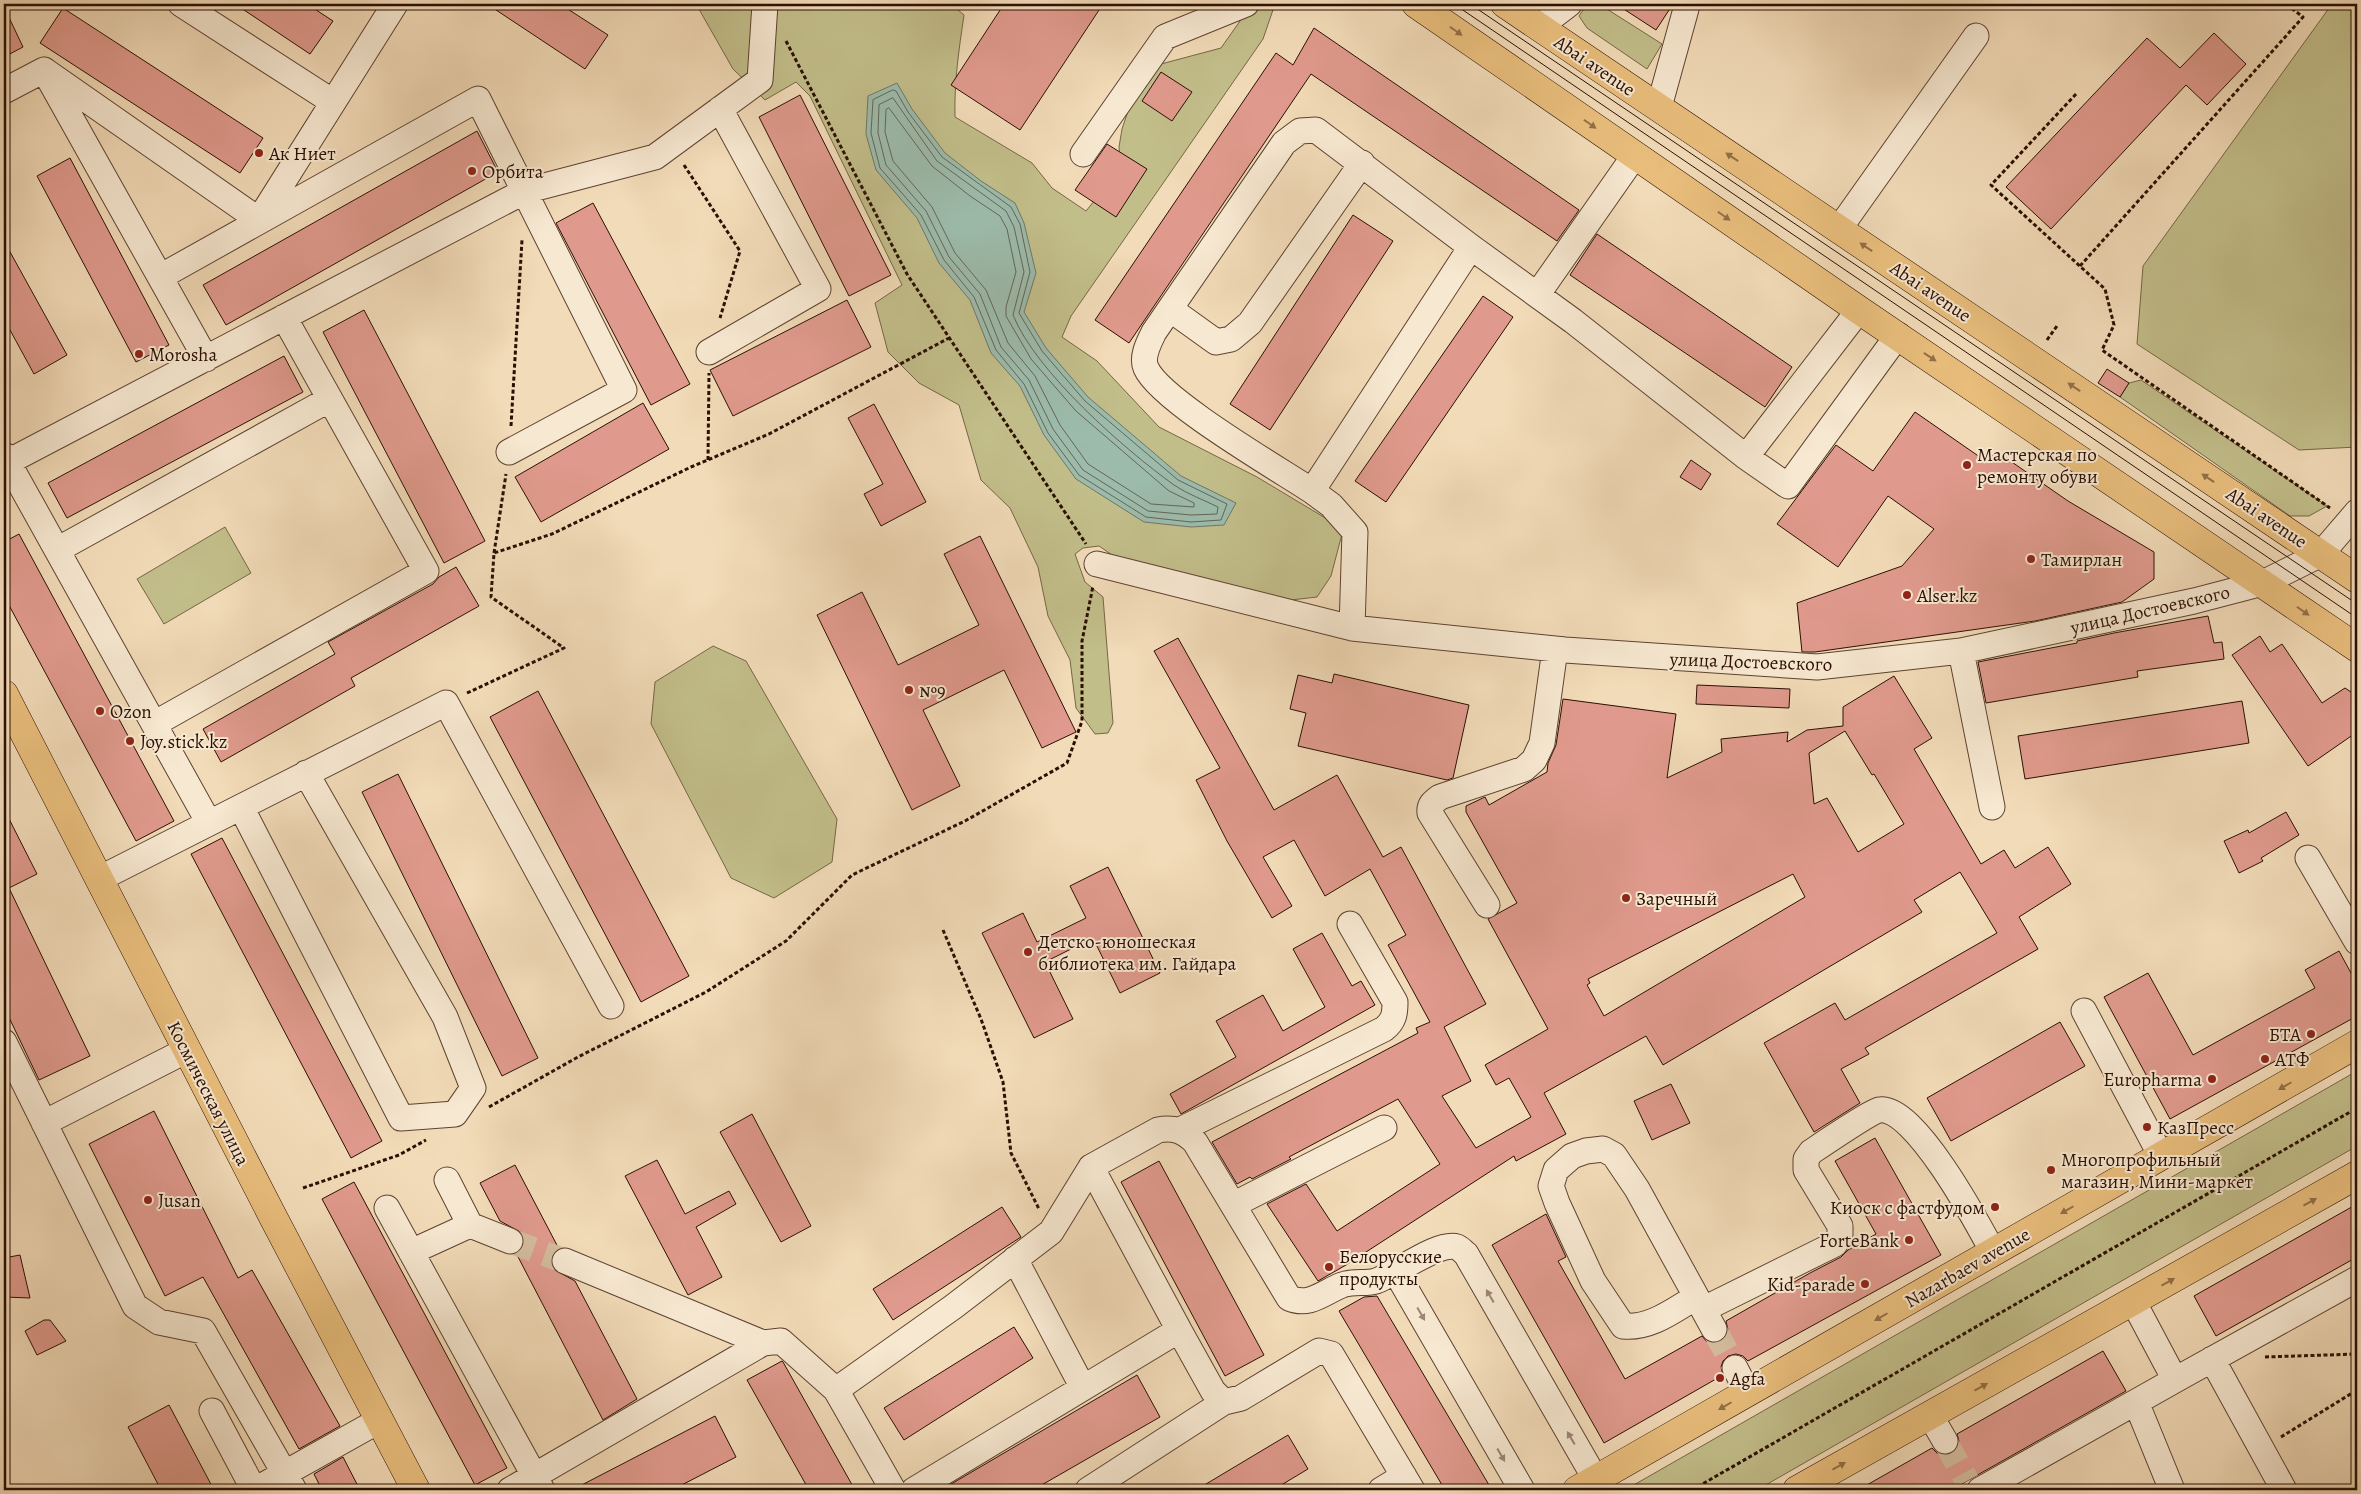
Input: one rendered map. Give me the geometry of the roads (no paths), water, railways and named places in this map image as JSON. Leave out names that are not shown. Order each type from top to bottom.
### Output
[{"type":"main road","points":[[1416,4],[1859,310],[2357,648]]},
{"type":"main road","name":"Abai avenue","points":[[1505,4],[2357,579]]},
{"type":"main road","name":"Космическая улица","points":[[4,694],[416,1490]]},
{"type":"main road","name":"Nazarbaev avenue","points":[[1586,1485],[2357,1044]]},
{"type":"main road","points":[[1797,1490],[2357,1175]]},
{"type":"street","points":[[181,4],[333,102]]},
{"type":"street","points":[[259,220],[395,4]]},
{"type":"street","points":[[1083,154],[1166,37],[1246,4]]},
{"type":"street","points":[[1539,27],[1570,4]]},
{"type":"street","points":[[1658,107],[1686,9]]},
{"type":"street","points":[[209,822],[5,461],[206,359],[525,191],[655,157],[760,80],[764,10]]},
{"type":"street","points":[[1839,229],[1976,36]]},
{"type":"street","points":[[44,70],[259,220]]},
{"type":"street","points":[[4,92],[44,70]]},
{"type":"street","points":[[44,70],[206,359]]},
{"type":"street","points":[[160,277],[478,99],[624,390],[509,452]]},
{"type":"street","points":[[709,352],[818,289],[720,109]]},
{"type":"street","points":[[1352,628],[1355,532],[1331,505],[1197,416],[1158,386],[1145,367],[1146,348],[1170,309],[1284,143],[1300,130],[1316,130],[1362,163],[1471,247],[1537,294],[1746,457],[1788,486],[1898,335]]},
{"type":"street","points":[[1537,294],[1635,155]]},
{"type":"street","points":[[1170,309],[1216,342],[1231,339],[1250,323],[1362,163]]},
{"type":"street","points":[[1312,491],[1471,247]]},
{"type":"street","points":[[1746,457],[1859,310]]},
{"type":"street","points":[[154,724],[426,571],[284,317]]},
{"type":"street","points":[[57,550],[330,399]]},
{"type":"street","points":[[2321,554],[2354,517]]},
{"type":"street","name":"улица Достоевского","points":[[1097,564],[1352,628],[1555,649],[1817,667],[1961,651],[2194,601],[2263,584],[2321,554]]},
{"type":"street","points":[[1487,905],[1430,814],[1430,808],[1433,802],[1440,797],[1524,769],[1534,760],[1542,743],[1555,649]]},
{"type":"street","points":[[1961,651],[1992,807]]},
{"type":"street","points":[[99,879],[446,703],[611,1006]]},
{"type":"street","points":[[242,806],[401,1118],[455,1114],[473,1088],[445,1017],[306,774]]},
{"type":"street","points":[[2308,858],[2357,942]]},
{"type":"street","points":[[1180,1130],[1391,1024],[1395,1015],[1395,1002],[1350,924]]},
{"type":"street","points":[[2084,1011],[2161,1156]]},
{"type":"street","points":[[4,1042],[135,1306],[159,1322],[203,1331],[290,1481]]},
{"type":"street","points":[[44,1123],[187,1050]]},
{"type":"street","points":[[1705,1312],[1637,1189],[1614,1154],[1603,1148],[1586,1151],[1572,1156],[1556,1170],[1551,1186],[1557,1203],[1593,1281],[1623,1326],[1636,1328],[1659,1319],[1705,1312],[1835,1244],[1840,1235],[1840,1226],[1806,1170],[1806,1159],[1811,1152],[1879,1110],[1892,1111],[1904,1120],[1923,1141],[1950,1178],[1993,1252]]},
{"type":"street","points":[[836,1390],[953,1307],[1051,1232],[1091,1167],[1158,1130],[1169,1128],[1180,1130],[1195,1142],[1290,1298],[1296,1301],[1304,1302],[1315,1299],[1343,1284],[1358,1281],[1374,1282],[1440,1247],[1456,1247],[1466,1254],[1586,1485]]},
{"type":"street","points":[[1234,1205],[1384,1128]]},
{"type":"street","points":[[1091,1167],[1213,1391],[1224,1402]]},
{"type":"street","points":[[447,1180],[470,1225],[510,1241]]},
{"type":"street","points":[[386,1208],[538,1483]]},
{"type":"street","points":[[411,1252],[470,1225]]},
{"type":"street","points":[[1015,1260],[1083,1388]]},
{"type":"street","points":[[565,1261],[763,1343]]},
{"type":"street","points":[[1396,1272],[1522,1490]]},
{"type":"street","points":[[1973,1487],[2136,1402],[2357,1280]]},
{"type":"street","points":[[2133,1302],[2175,1380]]},
{"type":"street","points":[[914,1490],[1179,1330]]},
{"type":"street","points":[[510,1490],[538,1483],[763,1343],[781,1341],[836,1390],[893,1490]]},
{"type":"street","points":[[1101,1487],[1224,1402],[1241,1398],[1319,1351],[1331,1354],[1408,1483],[1380,1490]]},
{"type":"street","points":[[2212,1359],[2284,1490]]},
{"type":"street","points":[[1735,1368],[1748,1393]]},
{"type":"street","points":[[2136,1402],[2172,1490]]},
{"type":"street","points":[[212,1410],[254,1490],[290,1481],[380,1420]]},
{"type":"street","points":[[1930,1415],[1945,1441]]},
{"type":"water","points":[[897,83],[912,109],[945,153],[981,181],[1015,203],[1024,223],[1036,273],[1024,312],[1046,348],[1088,397],[1181,476],[1236,503],[1224,525],[1191,527],[1144,522],[1076,479],[1044,435],[1020,386],[991,353],[970,300],[939,263],[917,218],[876,170],[866,134],[868,96]]},
{"type":"tunnel","points":[[510,1241],[565,1261]]},
{"type":"tunnel","points":[[1714,1329],[1735,1368]]},
{"type":"tunnel","points":[[1945,1441],[1967,1481]]},
{"type":"tram line","points":[[1454,4],[2357,618]]},
{"type":"tram line","points":[[1470,4],[2357,604]]},
{"type":"place","name":"Ак Ниет","points":[[259,153]]},
{"type":"place","name":"Орбита","points":[[472,171]]},
{"type":"place","name":"Morosha","points":[[139,354]]},
{"type":"place","name":"Мастерская по ремонту обуви","points":[[1967,465]]},
{"type":"place","name":"Тамирлан","points":[[2031,559]]},
{"type":"place","name":"Alser.kz","points":[[1907,595]]},
{"type":"place","name":"№9","points":[[909,690]]},
{"type":"place","name":"Ozon","points":[[100,711]]},
{"type":"place","name":"Joy.stick.kz","points":[[130,741]]},
{"type":"place","name":"Заречный","points":[[1626,898]]},
{"type":"place","name":"Детско-юношеская библиотека им. Гайдара","points":[[1028,952]]},
{"type":"place","name":"БТА","points":[[2311,1034]]},
{"type":"place","name":"АТФ","points":[[2265,1059]]},
{"type":"place","name":"Europharma","points":[[2212,1079]]},
{"type":"place","name":"КазПресс","points":[[2147,1127]]},
{"type":"place","name":"Многопрофильный магазин, Мини-маркет","points":[[2051,1170]]},
{"type":"place","name":"Jusan","points":[[148,1200]]},
{"type":"place","name":"Киоск с фастфудом","points":[[1995,1207]]},
{"type":"place","name":"ForteBank","points":[[1909,1240]]},
{"type":"place","name":"Белорусские продукты","points":[[1329,1267]]},
{"type":"place","name":"Kid-parade","points":[[1865,1284]]},
{"type":"place","name":"Agfa","points":[[1720,1378]]}]
